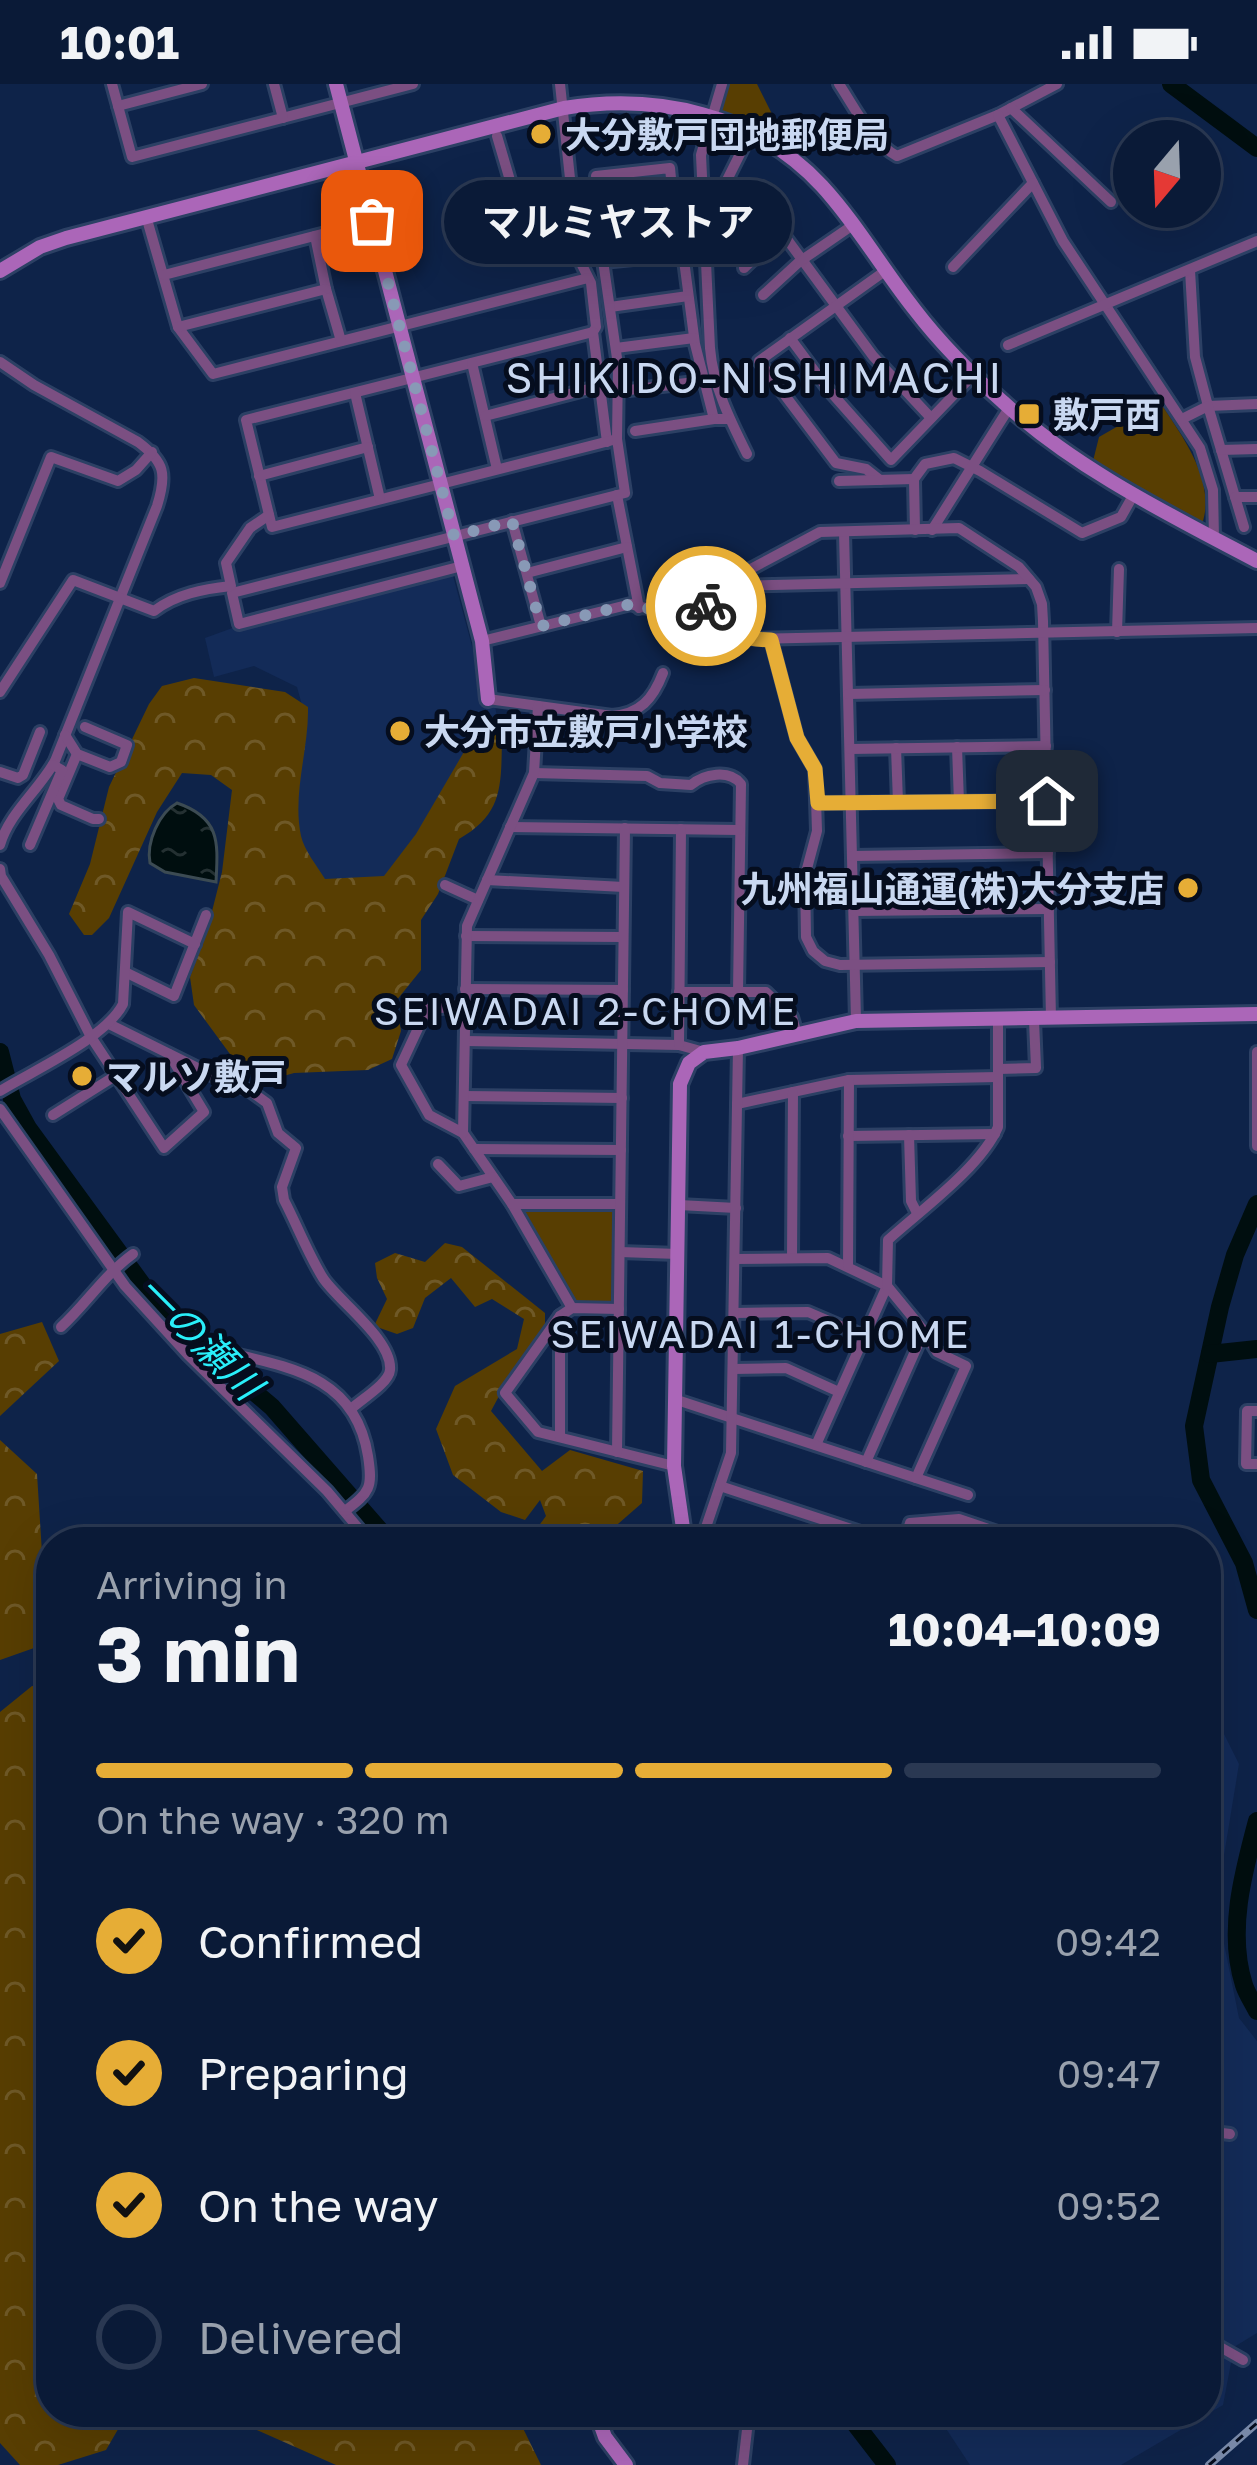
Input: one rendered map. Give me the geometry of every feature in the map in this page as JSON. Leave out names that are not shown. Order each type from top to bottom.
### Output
[{"type":"street","points":[[112,84],[132,157],[412,84]]},
{"type":"street","points":[[118,106],[202,84]]},
{"type":"street","points":[[274,84],[283,118]]},
{"type":"street","points":[[336,84],[482,641],[488,699],[628,715],[652,697],[663,673]]},
{"type":"street","points":[[462,566],[239,624],[232,593],[625,493],[600,386],[591,283],[581,265],[560,84]]},
{"type":"street","points":[[722,84],[700,155],[710,348],[729,418],[747,454]]},
{"type":"street","points":[[839,84],[876,137],[897,156],[998,115],[1057,84]]},
{"type":"street","points":[[0,271],[66,238],[564,108],[602,102],[667,105],[751,132],[788,154],[853,225],[927,325],[1009,408],[1134,494],[1257,561]]},
{"type":"street","points":[[1011,108],[1112,202]]},
{"type":"street","points":[[998,115],[1063,241],[1200,448],[1213,490],[1214,538]]},
{"type":"street","points":[[751,132],[724,186],[782,232],[873,356],[931,418]]},
{"type":"street","points":[[497,136],[524,229],[574,216]]},
{"type":"street","points":[[596,176],[670,168],[694,338],[714,419]]},
{"type":"street","points":[[953,268],[1034,183]]},
{"type":"street","points":[[612,440],[616,348],[597,219],[674,210]]},
{"type":"street","points":[[164,275],[372,221]]},
{"type":"street","points":[[148,223],[178,327],[213,374],[588,278]]},
{"type":"street","points":[[763,295],[853,225]]},
{"type":"street","points":[[744,268],[782,232]]},
{"type":"street","points":[[315,236],[341,341]]},
{"type":"street","points":[[1008,345],[1257,241]]},
{"type":"street","points":[[603,262],[683,254]]},
{"type":"street","points":[[1190,270],[1195,357],[1244,527]]},
{"type":"street","points":[[880,480],[866,469],[836,463],[759,361],[886,271]]},
{"type":"street","points":[[178,327],[326,290]]},
{"type":"street","points":[[610,307],[688,296]]},
{"type":"street","points":[[593,332],[246,420],[272,526],[612,440]]},
{"type":"street","points":[[616,348],[694,338]]},
{"type":"street","points":[[790,338],[891,460],[973,375]]},
{"type":"street","points":[[0,362],[152,452],[163,475],[121,598],[52,765],[5,826],[0,845]]},
{"type":"street","points":[[472,363],[497,470]]},
{"type":"street","points":[[629,390],[704,381]]},
{"type":"street","points":[[484,416],[600,386]]},
{"type":"street","points":[[355,393],[380,499]]},
{"type":"street","points":[[1182,419],[1208,406],[1257,404]]},
{"type":"street","points":[[932,530],[1009,408]]},
{"type":"street","points":[[635,430],[729,418]]},
{"type":"street","points":[[259,476],[368,447]]},
{"type":"street","points":[[1221,450],[1257,449]]},
{"type":"street","points":[[0,583],[51,457],[118,481],[152,452]]},
{"type":"street","points":[[915,530],[914,479],[926,464],[954,458],[1082,533],[1121,517],[1134,494]]},
{"type":"street","points":[[838,482],[914,479]]},
{"type":"street","points":[[616,495],[639,608]]},
{"type":"street","points":[[1235,497],[1257,497]]},
{"type":"street","points":[[0,692],[74,580],[154,610],[182,596],[231,586],[226,563],[250,528],[269,515]]},
{"type":"street","points":[[512,521],[541,626]]},
{"type":"street","points":[[694,605],[698,597],[820,532],[959,528],[1018,567],[1036,587],[1044,633],[1052,1018]]},
{"type":"street","points":[[844,532],[856,1021]]},
{"type":"street","points":[[527,573],[627,547]]},
{"type":"street","points":[[1117,632],[1119,569]]},
{"type":"street","points":[[723,586],[1029,579]]},
{"type":"street","points":[[482,641],[631,604],[650,609],[705,606],[746,638],[771,640],[1257,628]]},
{"type":"street","points":[[771,640],[797,738],[815,769],[816,843],[805,876],[806,937],[813,951],[825,961],[855,965],[1050,962]]},
{"type":"street","points":[[848,694],[1045,690]]},
{"type":"street","points":[[463,1133],[467,926],[533,773],[538,706]]},
{"type":"street","points":[[65,735],[77,754],[110,767],[121,762],[127,745],[85,727]]},
{"type":"street","points":[[0,772],[18,778],[23,775],[40,732]]},
{"type":"street","points":[[850,748],[1046,746]]},
{"type":"street","points":[[957,747],[959,802]]},
{"type":"street","points":[[896,748],[898,802]]},
{"type":"street","points":[[77,754],[58,799],[61,806],[99,818]]},
{"type":"street","points":[[31,845],[62,770],[52,765]]},
{"type":"street","points":[[533,773],[647,776],[660,783],[691,785],[702,776],[736,778],[741,784],[738,992]]},
{"type":"street","points":[[818,803],[1047,801]]},
{"type":"street","points":[[510,827],[739,830]]},
{"type":"street","points":[[617,1452],[625,828]]},
{"type":"street","points":[[679,1045],[681,829]]},
{"type":"street","points":[[852,856],[1048,853]]},
{"type":"street","points":[[0,869],[91,1036],[164,1148],[204,1112],[169,1053]]},
{"type":"street","points":[[487,880],[624,887]]},
{"type":"street","points":[[445,885],[478,900]]},
{"type":"street","points":[[854,911],[1049,909]]},
{"type":"street","points":[[0,1091],[117,1017],[123,1004],[128,912],[195,944]]},
{"type":"street","points":[[125,972],[174,996],[206,915]]},
{"type":"street","points":[[466,936],[623,937]]},
{"type":"street","points":[[466,989],[623,990]]},
{"type":"street","points":[[679,992],[766,992],[792,1017],[796,1034]]},
{"type":"street","points":[[465,1006],[427,1009],[401,1064],[429,1114],[463,1133],[512,1204],[572,1308]]},
{"type":"street","points":[[465,1041],[679,1045],[704,1052],[856,1021],[1257,1014]]},
{"type":"street","points":[[816,1445],[886,1286],[888,1240],[980,1156],[995,1134],[998,1020]]},
{"type":"street","points":[[737,1104],[849,1080],[1036,1068],[1034,1020]]},
{"type":"street","points":[[109,1024],[258,1096],[267,1103],[278,1133],[296,1148],[281,1187],[284,1200],[324,1280],[379,1341],[390,1361],[387,1381],[351,1409]]},
{"type":"street","points":[[706,1527],[731,1453],[737,1048]]},
{"type":"street","points":[[681,1527],[674,1466],[680,1084],[688,1063],[704,1052]]},
{"type":"street","points":[[1256,1144],[1257,1052]]},
{"type":"street","points":[[53,1115],[115,1076]]},
{"type":"street","points":[[848,1266],[849,1080]]},
{"type":"street","points":[[792,1258],[793,1092]]},
{"type":"street","points":[[464,1096],[622,1098]]},
{"type":"street","points":[[0,1109],[165,1331],[348,1509],[360,1527]]},
{"type":"street","points":[[0,1130],[16,1134]]},
{"type":"street","points":[[848,1136],[995,1134]]},
{"type":"street","points":[[909,1135],[911,1201],[917,1213]]},
{"type":"street","points":[[474,1149],[621,1150]]},
{"type":"street","points":[[438,1164],[459,1186],[493,1177]]},
{"type":"street","points":[[512,1204],[620,1204]]},
{"type":"street","points":[[679,1205],[736,1208]]},
{"type":"street","points":[[620,1252],[678,1254]]},
{"type":"street","points":[[61,1327],[131,1255]]},
{"type":"street","points":[[735,1259],[828,1258],[848,1266],[886,1286],[937,1352],[966,1366],[916,1478]]},
{"type":"street","points":[[619,1309],[572,1308],[560,1316],[505,1393],[538,1432],[674,1466]]},
{"type":"street","points":[[734,1313],[808,1312],[864,1336]]},
{"type":"street","points":[[560,1316],[560,1437]]},
{"type":"street","points":[[866,1462],[924,1331]]},
{"type":"street","points":[[230,1353],[319,1379],[351,1409],[366,1442],[370,1476],[366,1496],[348,1509]]},
{"type":"street","points":[[734,1369],[786,1368],[839,1392]]},
{"type":"street","points":[[677,1400],[968,1495]]},
{"type":"street","points":[[1257,1411],[1247,1411],[1246,1446],[1246,1464],[1257,1464]]},
{"type":"street","points":[[720,1486],[846,1527]]},
{"type":"street","points":[[909,1527],[910,1523],[959,1520],[981,1527]]},
{"type":"street","points":[[1221,2133],[1230,2134]]},
{"type":"street","points":[[1221,2348],[1243,2360]]},
{"type":"street","points":[[601,2427],[626,2465]]},
{"type":"street","points":[[743,2465],[747,2427]]},
{"type":"shaded area","name":"大分市立敷戸小学校","points":[[452,572],[473,650],[479,703],[495,706],[499,728],[481,742],[391,880],[330,886],[293,849],[305,716],[297,687],[254,666],[214,677],[205,638]]},
{"type":"shaded area","points":[[1221,1728],[1239,1764],[1221,1874]]},
{"type":"shaded area","points":[[1221,1929],[1239,2018],[1257,2041],[1257,2333],[1234,2347],[1223,2405]]},
{"type":"shaded area","points":[[945,2427],[1186,2427],[1121,2465],[970,2465]]},
{"type":"green space","points":[[728,84],[757,84],[789,148],[722,112]]},
{"type":"green space","points":[[1160,402],[1201,476],[1205,492],[1202,524],[1093,461],[1099,437]]},
{"type":"green space","points":[[194,678],[285,692],[308,707],[299,820],[305,847],[325,879],[384,876],[416,834],[482,721],[502,739],[500,785],[492,809],[459,839],[438,894],[421,920],[421,970],[396,1001],[401,1031],[392,1059],[368,1070],[294,1073],[259,1083],[230,1054],[194,1005],[190,977],[222,872],[232,790],[211,775],[182,773],[157,812],[109,918],[92,935],[84,935],[69,914],[90,864],[109,787],[149,704],[162,686]]},
{"type":"green space","points":[[523,1208],[616,1212],[615,1300],[611,1304],[573,1300],[521,1212]]},
{"type":"green space","points":[[445,1243],[462,1247],[545,1313],[545,1326],[491,1411],[542,1471],[570,1450],[643,1471],[642,1503],[614,1527],[538,1527],[546,1516],[540,1500],[525,1520],[501,1512],[453,1475],[436,1429],[455,1386],[517,1349],[524,1319],[492,1299],[475,1307],[451,1278],[425,1298],[413,1328],[397,1334],[374,1326],[387,1299],[375,1263],[395,1253],[425,1262]]},
{"type":"green space","points":[[42,1322],[59,1361],[0,1416],[0,1334]]},
{"type":"green space","points":[[0,1440],[37,1474],[40,1527],[36,1527],[36,1647],[0,1660]]},
{"type":"green space","points":[[36,1686],[36,2427],[119,2427],[106,2450],[58,2465],[20,2465],[0,2443],[0,1712]]},
{"type":"green space","points":[[250,2427],[522,2427],[541,2465],[336,2465]]},
{"type":"water","points":[[177,803],[202,816],[214,834],[216,882],[165,872],[150,863],[155,829]]},
{"type":"waterway","points":[[1171,84],[1257,148]]},
{"type":"waterway","name":"一の瀬川","points":[[0,1052],[12,1099],[28,1128],[152,1298],[184,1333],[272,1407],[377,1527]]},
{"type":"waterway","points":[[1257,1204],[1220,1307],[1194,1426],[1201,1480],[1244,1563],[1257,1610]]},
{"type":"waterway","points":[[1210,1354],[1257,1349]]},
{"type":"waterway","points":[[1257,1821],[1237,1924],[1239,1965],[1257,2011]]},
{"type":"waterway","name":"一の瀬川","points":[[858,2427],[887,2465]]},
{"type":"railway","points":[[1209,2465],[1257,2423]]},
{"type":"way so far","points":[[372,221],[454,536],[512,521],[541,626],[631,604],[650,609],[706,606]]},
{"type":"place","name":"大分敷戸団地郵便局","points":[[541,134]]},
{"type":"place","name":"マルミヤストア","points":[[372,221]]},
{"type":"place","name":"敷戸西","points":[[1029,414]]},
{"type":"place","name":"大分市立敷戸小学校","points":[[400,731]]},
{"type":"place","name":"九州福山通運(株)大分支店","points":[[1188,888]]},
{"type":"place","name":"マルソ敷戸","points":[[82,1076]]},
{"type":"district","name":"SHIKIDO-NISHIMACHI","points":[[755,377]]},
{"type":"district","name":"SEIWADAI 2-CHOME","points":[[586,1010]]},
{"type":"district","name":"SEIWADAI 1-CHOME","points":[[761,1333]]},
{"type":"route","points":[[706,606],[738,634],[771,640],[797,738],[815,769],[818,803],[1047,801]]}]
